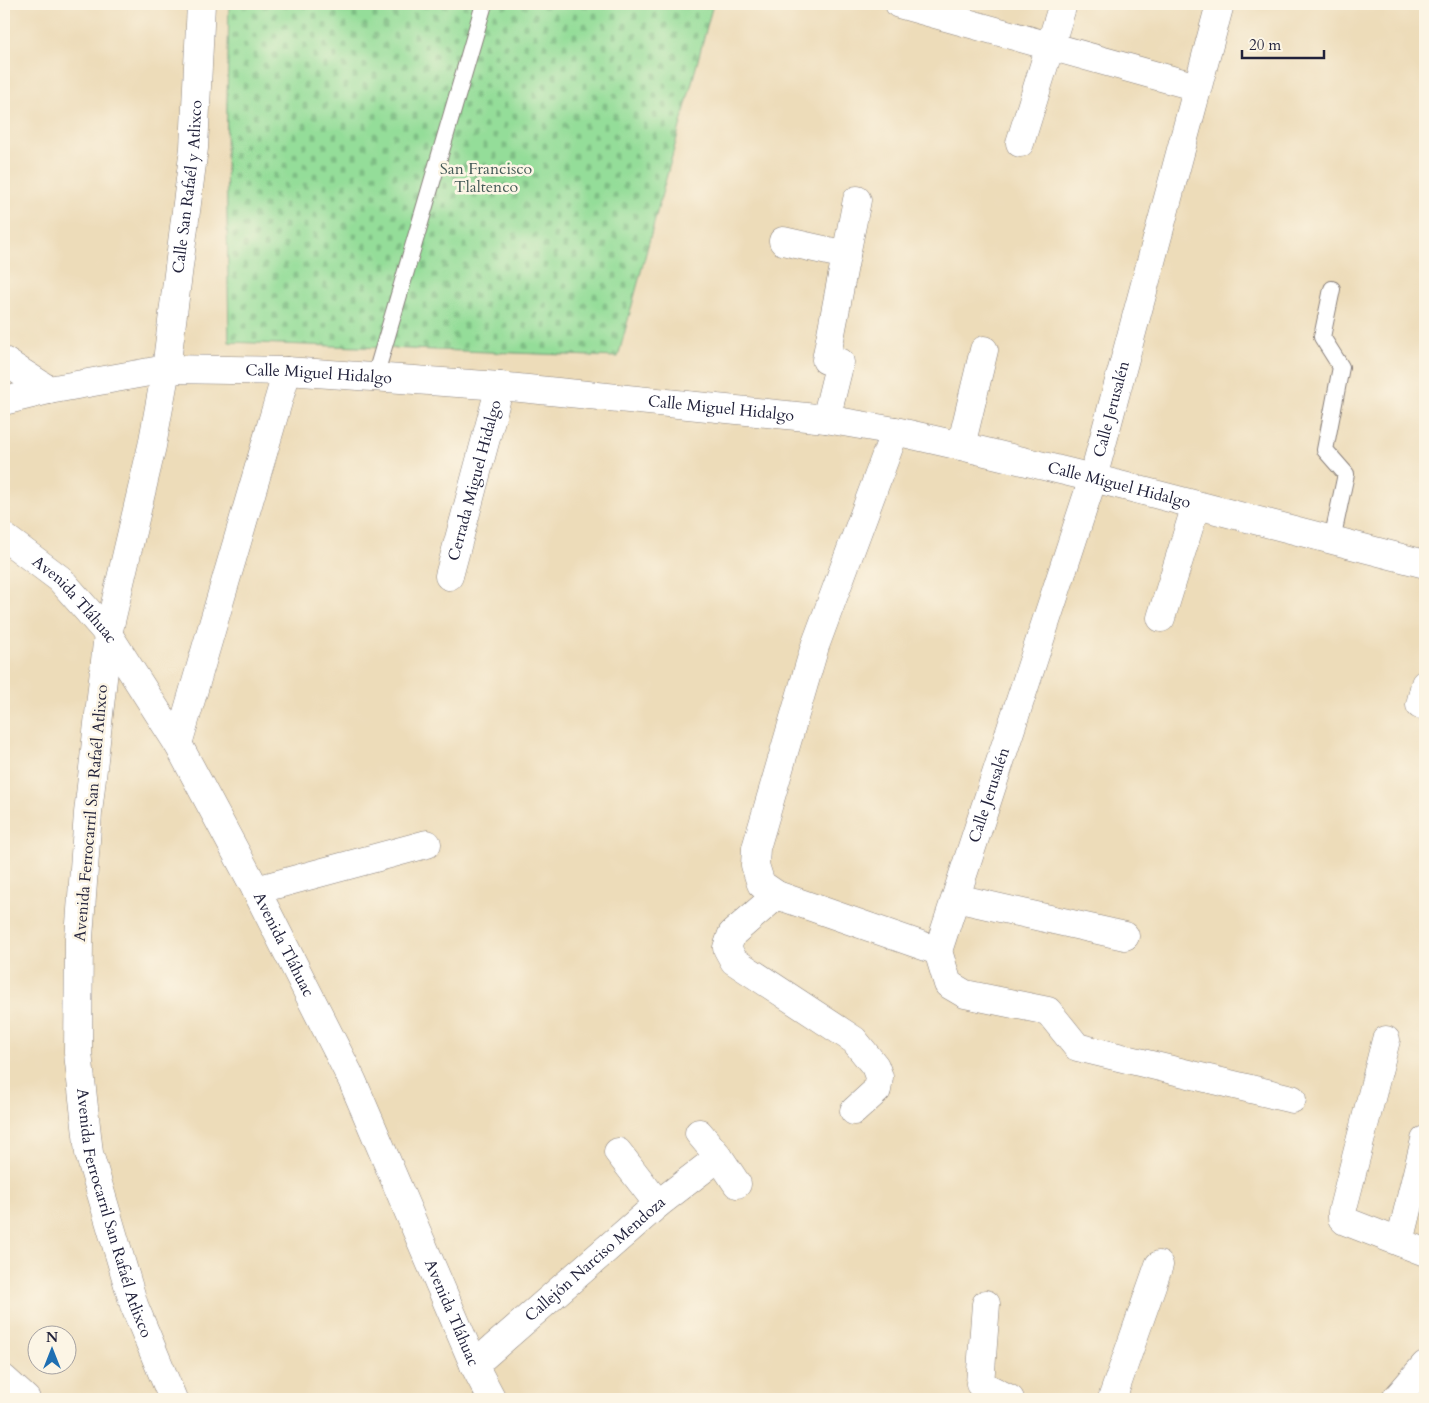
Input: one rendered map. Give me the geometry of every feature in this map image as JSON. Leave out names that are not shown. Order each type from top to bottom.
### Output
[{"type":"street","name":"Calle San Rafaél y Atlixco","points":[[166,369],[194,148],[201,4]]},
{"type":"street","points":[[899,4],[1197,87]]},
{"type":"street","points":[[1020,144],[1063,4]]},
{"type":"street","name":"Calle Jerusalén","points":[[938,951],[1093,478],[1220,4]]},
{"type":"street","points":[[826,419],[840,362],[826,360],[857,200]]},
{"type":"street","points":[[783,241],[846,255]]},
{"type":"street","points":[[961,446],[984,350]]},
{"type":"street","points":[[4,360],[49,390]]},
{"type":"street","name":"Calle Miguel Hidalgo","points":[[4,401],[49,390],[166,369],[288,371],[500,386],[826,419],[895,431],[961,446],[1093,478],[1425,564]]},
{"type":"street","name":"Avenida Ferrocarril San Rafaél Atlixco","points":[[166,369],[152,446],[108,634],[88,814],[79,938],[78,1053],[89,1153],[134,1305],[173,1399]]},
{"type":"street","points":[[178,744],[288,371]]},
{"type":"street","name":"Cerrada Miguel Hidalgo","points":[[449,576],[500,386]]},
{"type":"street","points":[[895,431],[815,646],[756,848],[755,865],[761,884],[778,895],[938,951],[948,984],[965,994],[1048,1011],[1077,1047],[1292,1099]]},
{"type":"street","points":[[1161,618],[1196,505]]},
{"type":"street","name":"Avenida Tláhuac","points":[[4,537],[60,579],[108,634],[178,744],[256,890],[352,1080],[474,1365],[492,1399]]},
{"type":"street","points":[[256,890],[427,844]]},
{"type":"street","points":[[778,895],[732,934],[727,948],[734,960],[854,1040],[875,1066],[878,1077],[877,1090],[854,1111]]},
{"type":"street","points":[[956,898],[1125,936]]},
{"type":"street","points":[[1386,1040],[1342,1218],[1345,1221],[1425,1252]]},
{"type":"street","points":[[698,1133],[719,1157],[737,1184]]},
{"type":"street","points":[[1400,1242],[1425,1140]]},
{"type":"street","points":[[618,1152],[658,1204]]},
{"type":"street","name":"Callejón Narciso Mendoza","points":[[474,1365],[658,1204],[719,1157]]},
{"type":"street","points":[[1112,1399],[1159,1265]]},
{"type":"street","points":[[986,1304],[980,1384],[1010,1399]]},
{"type":"street","points":[[1396,1399],[1425,1365]]},
{"type":"street","points":[[4,1379],[26,1399]]},
{"type":"lane","points":[[375,377],[484,4]]},
{"type":"lane","points":[[1332,289],[1322,337],[1341,367],[1325,450],[1346,474],[1332,540]]},
{"type":"green space","name":"San Francisco Tlaltenco","points":[[229,4],[713,4],[618,357],[229,342],[226,153]]}]
